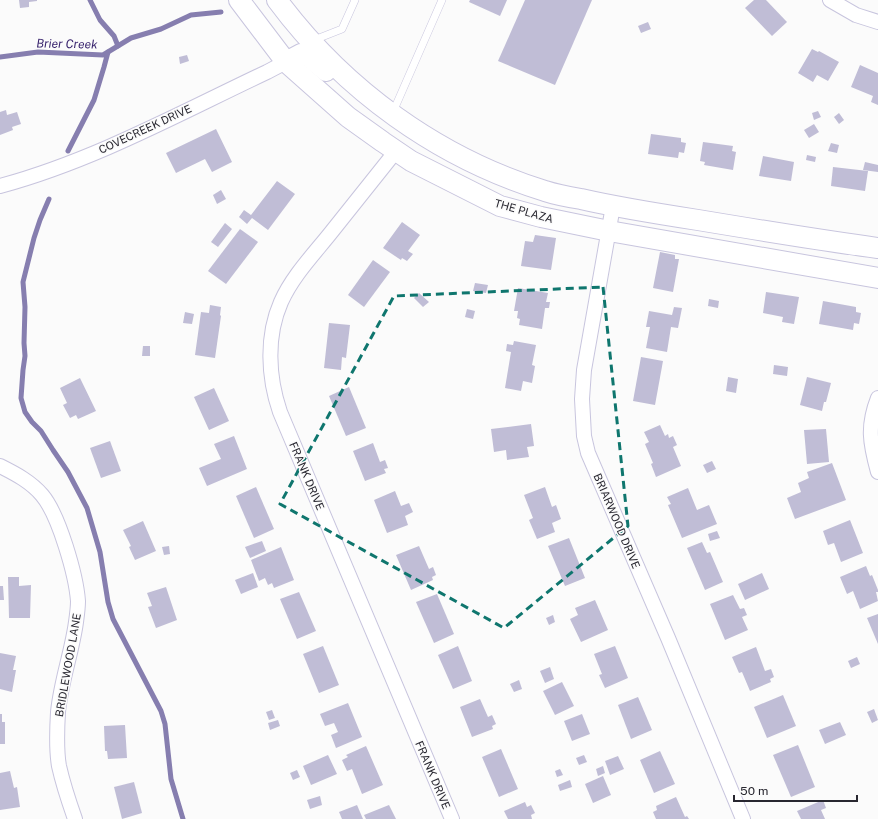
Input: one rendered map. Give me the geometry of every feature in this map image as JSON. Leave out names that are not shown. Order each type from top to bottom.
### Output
[{"type":"main road","name":"THE PLAZA","points":[[240,0],[286,62],[348,116],[396,151],[424,168],[500,206],[541,217],[609,231],[878,278]]},
{"type":"main road","points":[[277,0],[311,41],[362,91],[426,138],[484,168],[546,191],[613,206],[822,241],[878,248]]},
{"type":"main road","points":[[286,62],[302,54],[307,55],[346,89],[352,91],[362,91]]},
{"type":"street","points":[[830,0],[856,15],[878,22]]},
{"type":"street","name":"COVECREEK DRIVE","points":[[0,186],[62,166],[112,146],[286,62]]},
{"type":"street","name":"FRANK DRIVE","points":[[396,151],[299,273],[282,301],[276,316],[271,342],[270,375],[280,412],[452,819]]},
{"type":"street","name":"BRIARWOOD DRIVE","points":[[613,206],[584,370],[582,399],[584,436],[588,453],[668,638],[743,819]]},
{"type":"street","points":[[878,398],[871,421],[873,452],[878,472]]},
{"type":"street","name":"BRIDLEWOOD LANE","points":[[0,466],[19,476],[31,485],[42,495],[49,505],[57,521],[75,584],[78,602],[76,624],[58,711],[57,747],[59,766],[75,819]]},
{"type":"lane","points":[[311,41],[342,29],[355,0]]},
{"type":"lane","points":[[392,114],[442,0]]},
{"type":"highlighted area","points":[[603,287],[628,526],[504,628],[280,504],[394,296]]},
{"type":"building","points":[[19,0],[37,1],[29,2],[29,7],[20,8]]},
{"type":"building","points":[[470,0],[507,0],[500,16],[469,2]]},
{"type":"building","points":[[525,0],[592,0],[555,85],[498,61]]},
{"type":"building","points":[[754,0],[766,0],[787,22],[772,36],[745,8]]},
{"type":"building","points":[[648,22],[651,29],[641,33],[638,26]]},
{"type":"building","points":[[812,49],[818,52],[819,51],[839,62],[828,81],[817,75],[813,82],[798,73]]},
{"type":"building","points":[[187,55],[189,61],[180,64],[179,57]]},
{"type":"building","points":[[860,65],[878,73],[878,105],[871,102],[873,96],[851,87]]},
{"type":"building","points":[[6,110],[7,115],[17,112],[21,124],[12,127],[13,130],[0,135],[0,112]]},
{"type":"building","points":[[818,111],[821,117],[814,120],[812,113]]},
{"type":"building","points":[[839,113],[844,120],[839,124],[834,117]]},
{"type":"building","points":[[814,124],[819,132],[809,138],[804,130]]},
{"type":"building","points":[[216,129],[232,162],[212,172],[205,159],[176,173],[166,153]]},
{"type":"building","points":[[651,134],[681,138],[681,142],[686,143],[684,153],[679,152],[678,158],[648,154]]},
{"type":"building","points":[[703,142],[733,146],[732,151],[736,152],[733,170],[704,165],[705,162],[700,161]]},
{"type":"building","points":[[831,143],[839,145],[837,153],[828,151]]},
{"type":"building","points":[[807,155],[816,157],[815,162],[806,160]]},
{"type":"building","points":[[763,156],[794,162],[791,181],[759,176]]},
{"type":"building","points":[[865,162],[878,165],[878,172],[863,170]]},
{"type":"building","points":[[833,167],[868,171],[865,191],[831,186]]},
{"type":"building","points":[[277,181],[295,194],[268,230],[252,218],[247,224],[239,217],[244,210],[251,215]]},
{"type":"building","points":[[221,190],[226,199],[217,204],[213,195]]},
{"type":"building","points":[[402,222],[420,235],[408,251],[413,254],[407,261],[402,258],[401,260],[383,248]]},
{"type":"building","points":[[225,223],[232,229],[218,247],[211,242]]},
{"type":"building","points":[[240,229],[258,242],[226,284],[208,271]]},
{"type":"building","points":[[535,235],[556,238],[551,270],[521,266],[525,241],[533,242]]},
{"type":"building","points":[[660,252],[675,255],[675,259],[679,259],[673,292],[653,288]]},
{"type":"building","points":[[373,260],[390,272],[364,307],[348,295]]},
{"type":"building","points":[[475,283],[488,285],[486,293],[473,291]]},
{"type":"building","points":[[518,288],[548,293],[546,302],[550,302],[549,308],[545,308],[542,329],[519,325],[520,319],[517,318],[518,311],[514,311]]},
{"type":"building","points":[[766,292],[799,297],[794,324],[782,322],[783,317],[763,313]]},
{"type":"building","points":[[419,293],[429,302],[423,307],[414,298]]},
{"type":"building","points":[[709,299],[719,301],[718,308],[708,306]]},
{"type":"building","points":[[823,301],[856,307],[856,312],[861,313],[859,324],[854,323],[853,330],[819,324]]},
{"type":"building","points":[[210,305],[221,307],[215,358],[195,355],[201,312],[209,313]]},
{"type":"building","points":[[674,307],[682,308],[678,328],[671,327],[667,352],[646,348],[650,327],[646,327],[649,311],[672,315]]},
{"type":"building","points":[[467,309],[475,311],[473,319],[465,317]]},
{"type":"building","points":[[185,312],[194,314],[192,324],[183,323]]},
{"type":"building","points":[[329,323],[350,325],[346,358],[342,357],[341,370],[324,368]]},
{"type":"building","points":[[514,341],[536,345],[532,365],[535,366],[532,383],[523,381],[521,391],[505,388],[511,352],[506,351],[507,344],[513,345]]},
{"type":"building","points":[[143,346],[150,346],[150,356],[142,356]]},
{"type":"building","points":[[641,357],[663,361],[655,405],[633,401]]},
{"type":"building","points":[[774,365],[788,367],[787,376],[773,374]]},
{"type":"building","points":[[728,377],[738,379],[736,393],[726,391]]},
{"type":"building","points":[[807,377],[831,383],[822,411],[800,405]]},
{"type":"building","points":[[80,378],[96,411],[78,419],[76,415],[70,418],[63,405],[67,403],[60,388]]},
{"type":"building","points":[[349,387],[366,428],[346,436],[329,396]]},
{"type":"building","points":[[214,388],[229,421],[209,430],[194,397]]},
{"type":"building","points":[[531,424],[534,446],[527,447],[529,457],[507,460],[506,450],[494,452],[491,429]]},
{"type":"building","points":[[660,425],[665,436],[668,434],[669,438],[673,436],[677,445],[673,447],[681,466],[656,477],[651,464],[653,463],[645,444],[649,442],[644,432]]},
{"type":"building","points":[[826,429],[829,462],[807,464],[804,430]]},
{"type":"building","points":[[234,436],[247,469],[207,486],[199,468],[221,459],[214,444]]},
{"type":"building","points":[[110,441],[121,471],[101,478],[90,448]]},
{"type":"building","points":[[373,443],[380,462],[385,460],[388,468],[384,469],[386,473],[365,481],[353,451]]},
{"type":"building","points":[[712,461],[716,469],[707,473],[703,465]]},
{"type":"building","points":[[832,463],[846,500],[795,519],[787,498],[801,492],[798,483],[809,478],[807,472]]},
{"type":"building","points":[[256,487],[274,529],[254,538],[236,496]]},
{"type":"building","points":[[545,487],[552,507],[556,505],[561,519],[552,523],[555,532],[537,539],[529,520],[533,518],[524,495]]},
{"type":"building","points":[[688,488],[697,510],[709,505],[717,524],[682,538],[668,505],[671,504],[667,497]]},
{"type":"building","points":[[395,491],[401,506],[409,503],[413,512],[405,516],[408,525],[387,533],[374,500]]},
{"type":"building","points":[[850,520],[863,553],[841,562],[834,543],[828,545],[823,531]]},
{"type":"building","points":[[143,521],[156,551],[135,560],[129,547],[131,546],[123,530]]},
{"type":"building","points":[[717,531],[720,538],[710,541],[708,534]]},
{"type":"building","points":[[569,538],[585,578],[565,586],[548,546]]},
{"type":"building","points":[[262,541],[266,551],[250,558],[245,547]]},
{"type":"building","points":[[702,542],[707,553],[710,552],[723,582],[705,590],[687,548]]},
{"type":"building","points":[[169,546],[170,554],[164,555],[162,547]]},
{"type":"building","points":[[419,546],[429,569],[433,567],[436,575],[432,577],[433,580],[411,590],[396,555]]},
{"type":"building","points":[[281,547],[294,580],[274,588],[272,583],[268,585],[265,578],[259,581],[251,560]]},
{"type":"building","points":[[866,566],[870,576],[872,575],[878,590],[878,592],[876,592],[878,601],[860,609],[853,591],[847,594],[840,577]]},
{"type":"building","points":[[253,573],[258,587],[241,594],[235,580]]},
{"type":"building","points":[[762,573],[769,589],[745,600],[738,584]]},
{"type":"building","points":[[8,577],[19,577],[19,586],[31,585],[30,618],[9,618]]},
{"type":"building","points":[[0,586],[3,586],[4,600],[0,600]]},
{"type":"building","points":[[166,587],[177,620],[156,628],[148,607],[152,606],[147,593]]},
{"type":"building","points":[[299,592],[316,631],[297,639],[280,599]]},
{"type":"building","points":[[437,594],[454,634],[434,643],[416,602]]},
{"type":"building","points":[[733,595],[740,609],[744,608],[747,615],[742,617],[748,630],[725,640],[710,604]]},
{"type":"building","points":[[595,600],[608,630],[581,642],[570,619],[578,615],[575,608]]},
{"type":"building","points":[[878,614],[878,644],[867,618]]},
{"type":"building","points":[[553,615],[555,622],[549,625],[546,618]]},
{"type":"building","points":[[323,646],[339,685],[319,693],[303,654]]},
{"type":"building","points":[[458,646],[472,681],[453,689],[438,655]]},
{"type":"building","points":[[615,646],[628,678],[605,688],[599,675],[602,674],[594,654]]},
{"type":"building","points":[[756,647],[765,671],[771,669],[774,677],[770,679],[771,682],[750,691],[742,672],[739,673],[732,657]]},
{"type":"building","points":[[0,653],[16,656],[13,670],[16,670],[12,692],[0,689]]},
{"type":"building","points":[[857,657],[860,664],[851,668],[848,661]]},
{"type":"building","points":[[550,667],[554,679],[545,683],[540,671]]},
{"type":"building","points":[[519,680],[522,689],[514,692],[510,684]]},
{"type":"building","points":[[562,682],[574,706],[555,715],[543,691]]},
{"type":"building","points":[[783,695],[796,726],[767,738],[754,707]]},
{"type":"building","points":[[638,697],[652,730],[631,739],[618,705]]},
{"type":"building","points":[[480,699],[488,717],[492,715],[496,724],[492,726],[493,729],[472,737],[460,707]]},
{"type":"building","points":[[348,703],[362,737],[336,748],[331,735],[338,732],[334,723],[325,726],[320,714]]},
{"type":"building","points":[[874,709],[878,720],[872,723],[867,712]]},
{"type":"building","points":[[272,710],[275,718],[269,720],[266,712]]},
{"type":"building","points":[[0,714],[2,714],[2,722],[5,722],[5,744],[0,744]]},
{"type":"building","points":[[582,714],[590,734],[572,741],[564,721]]},
{"type":"building","points":[[278,720],[280,726],[270,730],[268,723]]},
{"type":"building","points":[[840,722],[846,735],[825,744],[819,730]]},
{"type":"building","points":[[125,725],[127,758],[108,759],[107,751],[105,751],[104,726]]},
{"type":"building","points":[[798,745],[815,787],[791,797],[773,755]]},
{"type":"building","points":[[366,746],[383,785],[362,794],[352,769],[347,771],[342,760],[348,757],[346,755]]},
{"type":"building","points":[[501,749],[518,789],[499,797],[482,757]]},
{"type":"building","points":[[660,751],[675,784],[654,793],[640,760]]},
{"type":"building","points":[[328,755],[337,774],[311,785],[303,766]]},
{"type":"building","points":[[584,755],[587,762],[579,765],[576,758]]},
{"type":"building","points":[[618,756],[624,769],[610,775],[605,761]]},
{"type":"building","points":[[603,766],[605,773],[598,776],[596,769]]},
{"type":"building","points":[[560,769],[563,775],[557,777],[555,771]]},
{"type":"building","points":[[297,770],[300,777],[293,780],[290,773]]},
{"type":"building","points":[[10,771],[14,788],[17,787],[20,807],[0,810],[0,773]]},
{"type":"building","points":[[603,776],[611,795],[593,803],[585,784]]},
{"type":"building","points":[[570,780],[572,787],[560,791],[558,785]]},
{"type":"building","points":[[134,782],[142,813],[122,819],[114,787]]},
{"type":"building","points":[[320,796],[322,805],[310,809],[307,800]]},
{"type":"building","points":[[676,797],[685,817],[687,816],[689,819],[656,819],[653,812],[657,810],[656,806]]},
{"type":"building","points":[[823,800],[826,808],[821,810],[825,819],[801,819],[797,811]]},
{"type":"building","points":[[525,802],[527,807],[531,805],[535,813],[531,815],[532,819],[508,819],[504,811]]},
{"type":"building","points":[[357,805],[363,819],[342,819],[339,812]]},
{"type":"building","points":[[389,805],[396,819],[366,819],[364,815]]},
{"type":"waterway","points":[[90,0],[100,20],[114,36],[118,46]]},
{"type":"waterway","name":"Brier Creek","points":[[0,57],[38,52],[103,55],[131,38],[161,29],[191,15],[221,12]]},
{"type":"waterway","points":[[68,151],[94,100],[108,52]]},
{"type":"waterway","points":[[49,199],[34,238],[23,282],[25,307],[25,356],[21,398],[25,412],[41,431],[68,472],[87,508],[100,552],[108,602],[113,619],[161,711],[165,724],[171,779],[183,819]]}]
